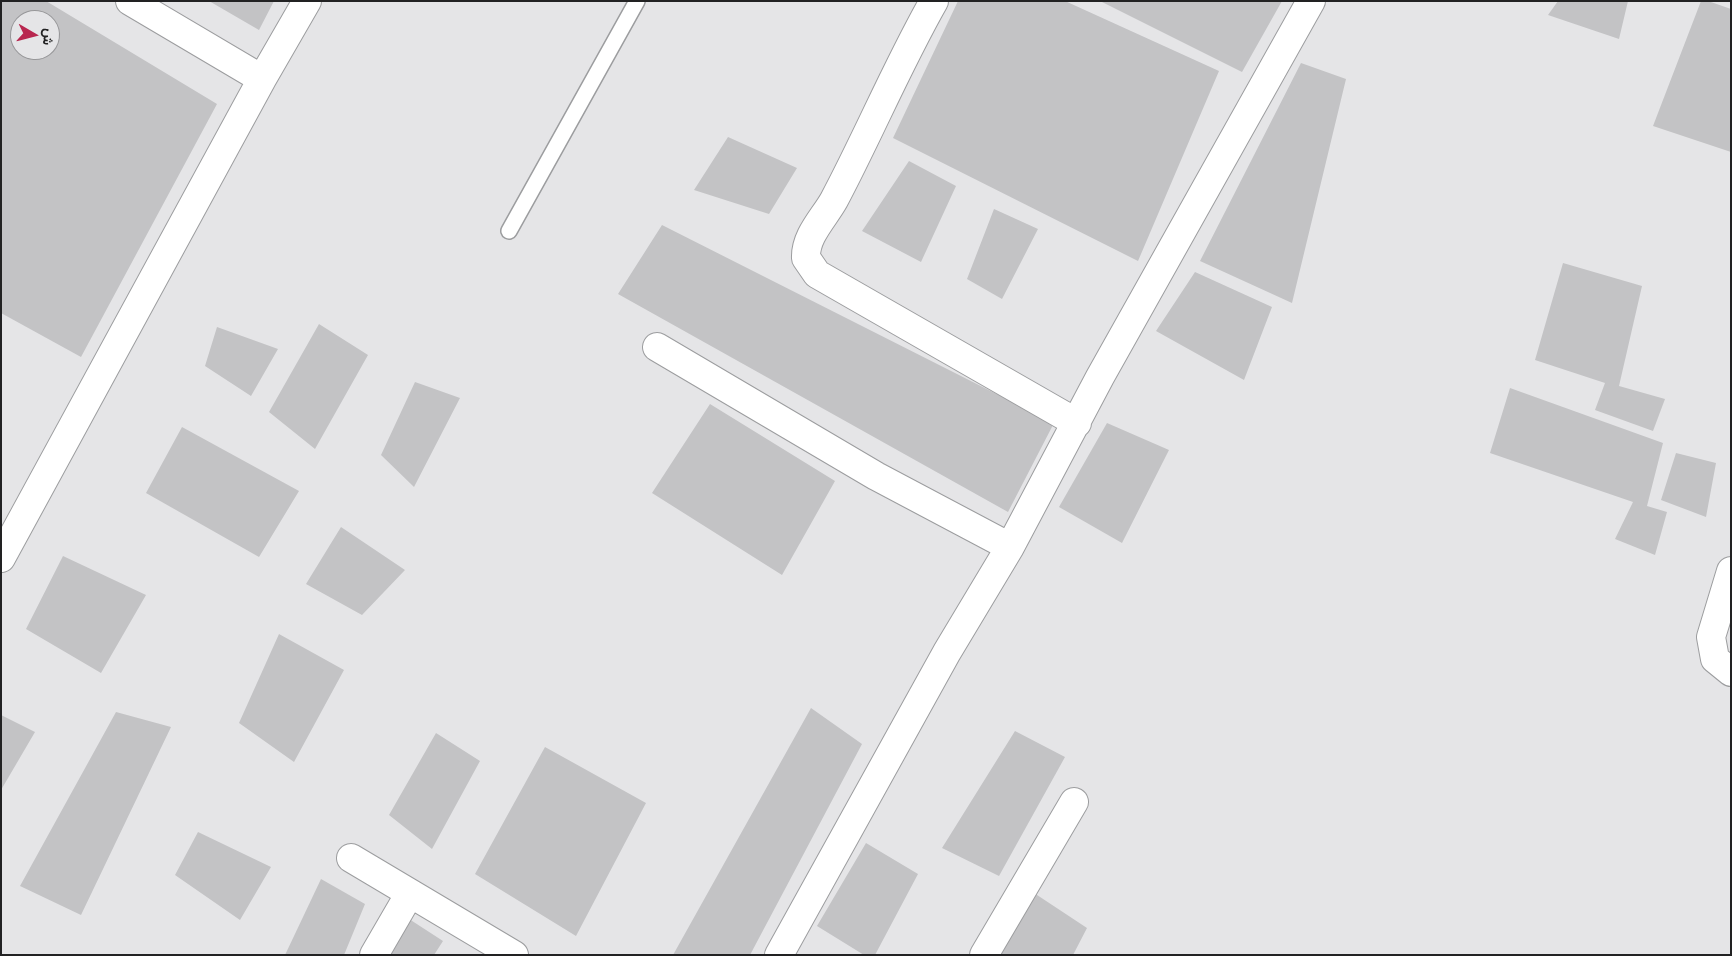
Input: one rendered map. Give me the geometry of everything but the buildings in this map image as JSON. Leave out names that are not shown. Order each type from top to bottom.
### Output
[{"type":"street","points":[[130,1],[262,78]]},
{"type":"street","points":[[1,558],[262,78],[308,1]]},
{"type":"street","points":[[934,1],[914,36],[833,200],[808,243],[806,258],[817,274],[1077,423]]},
{"type":"street","points":[[779,955],[938,669],[1010,547],[1105,369],[1311,1]]},
{"type":"street","points":[[657,347],[876,476],[1010,547]]},
{"type":"street","points":[[1731,571],[1711,637],[1715,659],[1731,672]]},
{"type":"street","points":[[984,955],[1074,802]]},
{"type":"street","points":[[351,858],[514,955]]},
{"type":"street","points":[[374,955],[410,893]]},
{"type":"lane","points":[[509,231],[637,1]]}]
